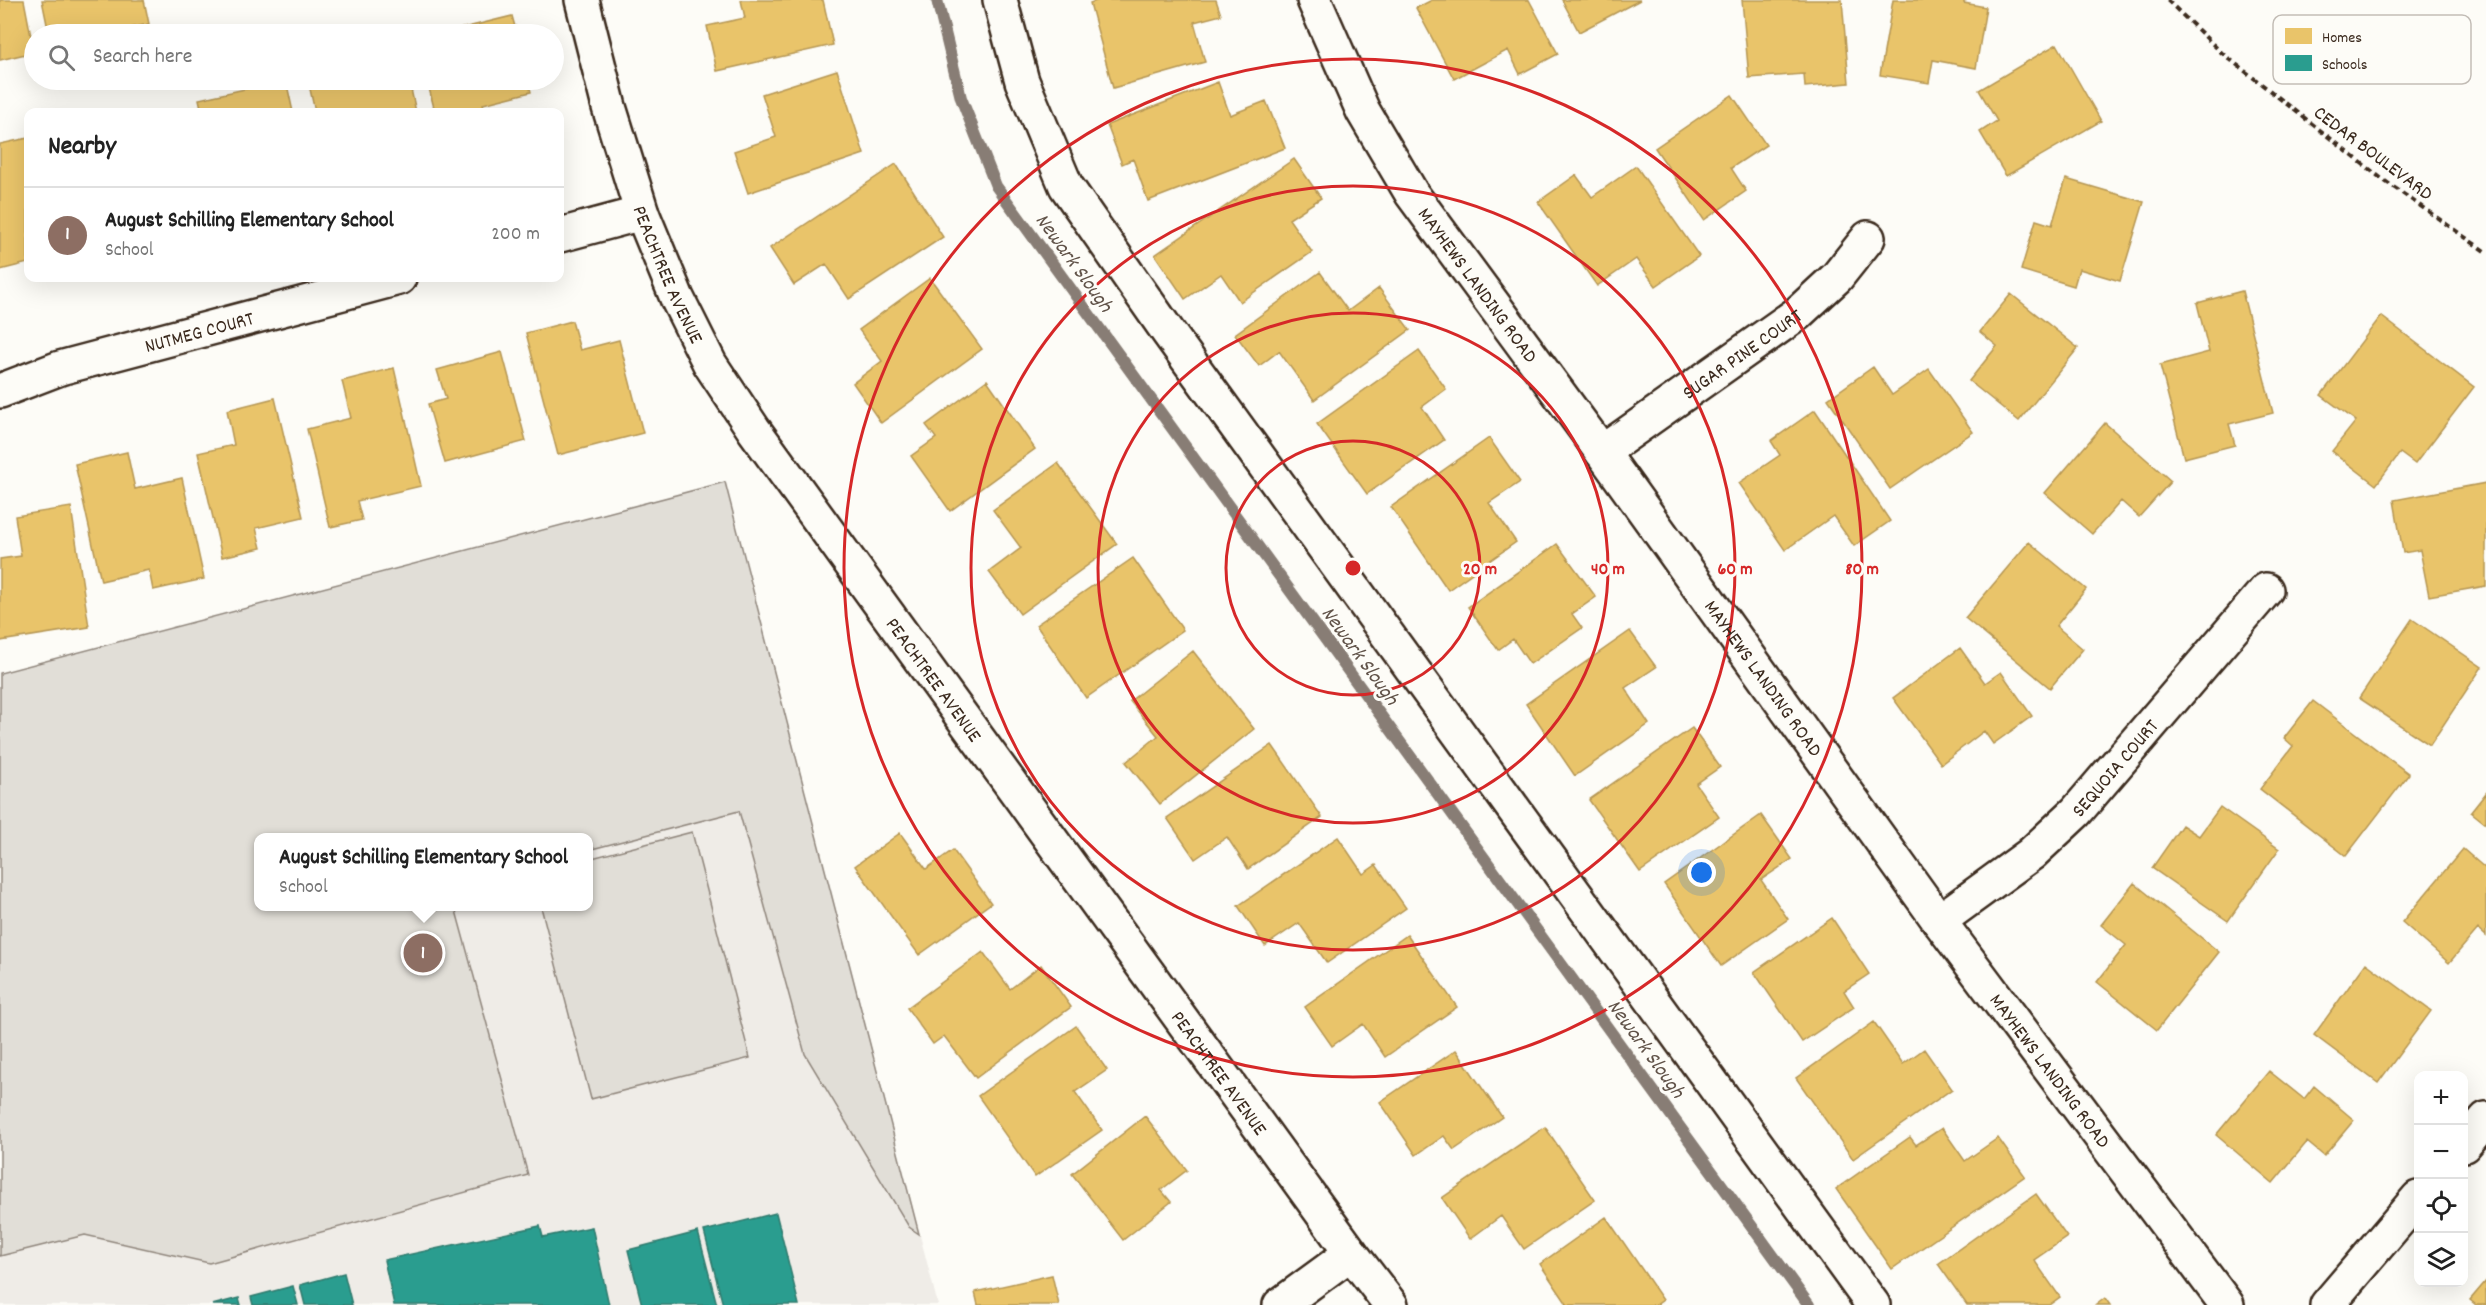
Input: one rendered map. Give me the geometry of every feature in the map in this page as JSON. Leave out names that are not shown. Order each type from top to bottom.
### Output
[{"type":"street","name":"PEACHTREE AVENUE","points":[[582,0],[609,108],[642,213],[677,298],[710,364],[754,430],[1391,1305]]},
{"type":"street","points":[[1000,0],[1022,81],[1066,186],[1175,341],[1873,1305]]},
{"type":"street","name":"MAYHEWS LANDING ROAD","points":[[1314,0],[1364,111],[1412,194],[1602,452],[1939,921],[2227,1305]]},
{"type":"street","points":[[564,234],[642,213]]},
{"type":"street","name":"SUGAR PINE COURT","points":[[1602,452],[1797,314],[1837,277],[1868,238]]},
{"type":"street","name":"NUTMEG COURT","points":[[0,390],[60,368],[384,282]]},
{"type":"street","name":"SEQUOIA COURT","points":[[1939,921],[2031,854],[2076,812],[2266,590]]},
{"type":"street","points":[[2468,1139],[2486,1119]]},
{"type":"street","points":[[2327,1305],[2414,1203]]},
{"type":"street","points":[[1280,1305],[1351,1253]]},
{"type":"path","name":"CEDAR BOULEVARD","points":[[2167,0],[2240,68],[2382,179],[2486,252]]},
{"type":"shaded area","points":[[725,482],[938,1305],[0,1305],[0,673]]},
{"type":"shaded area","points":[[725,482],[919,1234],[909,1227],[805,1054],[739,811],[593,849],[593,833],[254,833],[254,911],[456,911],[528,1175],[209,1263],[85,1235],[0,1256],[0,673]]},
{"type":"shaded area","points":[[692,832],[750,1058],[591,1099],[542,911],[593,911],[593,858]]},
{"type":"building: Homes","points":[[0,0],[24,0],[29,24],[24,24],[24,54],[0,60]]},
{"type":"building: Homes","points":[[42,0],[144,0],[149,24],[47,24]]},
{"type":"building: Homes","points":[[741,0],[823,0],[833,45],[717,71],[707,26],[745,18]]},
{"type":"building: Homes","points":[[1099,0],[1216,0],[1221,15],[1194,22],[1205,62],[1113,88],[1090,3]]},
{"type":"building: Homes","points":[[1432,0],[1529,0],[1558,54],[1520,74],[1508,50],[1454,79],[1416,8]]},
{"type":"building: Homes","points":[[1562,0],[1640,0],[1579,32]]},
{"type":"building: Homes","points":[[1742,0],[1842,0],[1849,83],[1805,87],[1804,74],[1749,78]]},
{"type":"building: Homes","points":[[1893,0],[1964,0],[1964,3],[1986,7],[1976,68],[1933,60],[1929,83],[1880,75]]},
{"type":"building: Homes","points":[[512,16],[514,24],[480,24]]},
{"type":"building: Homes","points":[[2057,44],[2101,121],[2006,176],[1980,132],[1997,121],[1979,90]]},
{"type":"building: Homes","points":[[837,70],[864,154],[748,193],[734,151],[776,137],[762,94]]},
{"type":"building: Homes","points":[[1218,82],[1230,115],[1266,101],[1285,148],[1148,201],[1133,159],[1122,164],[1107,125]]},
{"type":"building: Homes","points":[[240,90],[288,90],[292,108],[201,108],[199,99]]},
{"type":"building: Homes","points":[[310,90],[411,90],[415,108],[314,108]]},
{"type":"building: Homes","points":[[430,90],[530,90],[531,92],[483,104],[484,108],[434,108]]},
{"type":"building: Homes","points":[[1732,95],[1766,145],[1731,168],[1746,191],[1704,220],[1655,148]]},
{"type":"building: Homes","points":[[24,139],[24,264],[0,270],[0,144]]},
{"type":"building: Homes","points":[[1294,159],[1321,198],[1289,219],[1312,252],[1240,302],[1221,274],[1185,299],[1155,255]]},
{"type":"building: Homes","points":[[896,164],[943,237],[849,299],[826,264],[794,285],[770,248]]},
{"type":"building: Homes","points":[[1636,166],[1699,256],[1656,286],[1636,259],[1597,286],[1538,202],[1576,175],[1592,197]]},
{"type":"building: Homes","points":[[2066,179],[2144,202],[2120,281],[2079,269],[2074,286],[2021,270],[2036,220],[2052,225]]},
{"type":"building: Homes","points":[[1320,272],[1348,311],[1379,288],[1410,330],[1314,400],[1279,351],[1259,366],[1235,334]]},
{"type":"building: Homes","points":[[930,278],[982,349],[881,423],[853,383],[882,361],[859,330]]},
{"type":"building: Homes","points":[[2242,291],[2273,413],[2229,424],[2235,445],[2184,458],[2160,365],[2209,352],[2197,303]]},
{"type":"building: Homes","points":[[2011,294],[2078,348],[2019,421],[1969,381],[1997,346],[1980,332]]},
{"type":"building: Homes","points":[[2381,316],[2474,387],[2415,464],[2400,453],[2376,485],[2332,451],[2356,421],[2321,395]]},
{"type":"building: Homes","points":[[572,321],[580,350],[619,340],[643,433],[558,455],[526,333]]},
{"type":"building: Homes","points":[[1419,351],[1446,389],[1422,407],[1444,440],[1367,494],[1317,424]]},
{"type":"building: Homes","points":[[502,352],[526,441],[445,463],[428,404],[446,399],[437,370]]},
{"type":"building: Homes","points":[[1873,367],[1892,395],[1929,369],[1973,432],[1890,489],[1828,399]]},
{"type":"building: Homes","points":[[394,368],[421,486],[357,501],[362,520],[330,527],[307,429],[351,418],[342,381]]},
{"type":"building: Homes","points":[[987,380],[1035,449],[950,511],[911,456],[936,438],[926,425]]},
{"type":"building: Homes","points":[[275,398],[303,517],[256,528],[261,548],[222,557],[198,453],[234,445],[227,410]]},
{"type":"building: Homes","points":[[1815,410],[1890,521],[1854,546],[1833,516],[1785,550],[1739,483],[1780,455],[1771,441]]},
{"type":"building: Homes","points":[[2105,423],[2171,481],[2139,517],[2121,501],[2092,534],[2045,493]]},
{"type":"building: Homes","points":[[1489,438],[1520,482],[1489,503],[1516,542],[1448,590],[1391,507]]},
{"type":"building: Homes","points":[[127,452],[135,489],[182,478],[204,579],[153,590],[149,570],[101,581],[75,464]]},
{"type":"building: Homes","points":[[1058,463],[1117,544],[1020,614],[989,572],[1021,548],[993,510]]},
{"type":"building: Homes","points":[[2486,483],[2486,586],[2429,596],[2420,550],[2403,553],[2394,500]]},
{"type":"building: Homes","points":[[71,507],[89,627],[0,641],[0,559],[21,556],[15,516]]},
{"type":"building: Homes","points":[[2029,542],[2086,589],[2056,626],[2083,649],[2050,688],[1965,618]]},
{"type":"building: Homes","points":[[1557,544],[1596,597],[1572,614],[1582,628],[1530,664],[1513,639],[1498,650],[1468,607]]},
{"type":"building: Homes","points":[[1133,558],[1183,630],[1086,698],[1036,625]]},
{"type":"building: Homes","points":[[2412,619],[2482,667],[2430,745],[2359,698]]},
{"type":"building: Homes","points":[[1630,631],[1656,667],[1625,688],[1649,724],[1575,776],[1526,704]]},
{"type":"building: Homes","points":[[1960,648],[1985,683],[2001,672],[2032,716],[1993,744],[1984,731],[1941,764],[1893,698]]},
{"type":"building: Homes","points":[[1193,651],[1254,729],[1160,804],[1126,762],[1158,736],[1130,701]]},
{"type":"building: Homes","points":[[2313,701],[2409,774],[2346,856],[2260,789],[2293,746],[2284,738]]},
{"type":"building: Homes","points":[[1692,728],[1720,767],[1696,784],[1719,817],[1640,872],[1589,800]]},
{"type":"building: Homes","points":[[1272,745],[1322,817],[1248,869],[1227,837],[1195,859],[1167,818]]},
{"type":"building: Homes","points":[[2486,793],[2486,824],[2471,812]]},
{"type":"building: Homes","points":[[2220,807],[2279,849],[2228,921],[2152,868],[2182,825],[2199,836]]},
{"type":"building: Homes","points":[[1761,815],[1792,859],[1761,880],[1788,919],[1721,966],[1664,884]]},
{"type":"building: Homes","points":[[900,833],[926,869],[953,850],[991,903],[919,955],[855,866]]},
{"type":"building: Homes","points":[[1338,837],[1363,874],[1376,865],[1406,908],[1327,963],[1299,923],[1265,946],[1238,906]]},
{"type":"building: Homes","points":[[2463,849],[2486,869],[2486,936],[2478,929],[2449,963],[2402,922]]},
{"type":"building: Homes","points":[[2134,883],[2219,952],[2157,1030],[2097,982],[2126,945],[2101,925]]},
{"type":"building: Homes","points":[[1832,918],[1869,974],[1844,991],[1854,1007],[1802,1042],[1754,972]]},
{"type":"building: Homes","points":[[1407,935],[1457,1007],[1385,1057],[1363,1024],[1332,1046],[1305,1007]]},
{"type":"building: Homes","points":[[983,952],[1010,989],[1041,965],[1071,1007],[976,1078],[944,1036],[933,1044],[907,1008]]},
{"type":"building: Homes","points":[[2366,963],[2431,1011],[2378,1083],[2314,1035]]},
{"type":"building: Homes","points":[[1874,1022],[1903,1064],[1924,1049],[1952,1089],[1853,1159],[1796,1078]]},
{"type":"building: Homes","points":[[1076,1026],[1107,1070],[1075,1092],[1102,1130],[1035,1177],[978,1096]]},
{"type":"building: Homes","points":[[1456,1050],[1502,1117],[1454,1150],[1444,1136],[1416,1155],[1380,1102]]},
{"type":"building: Homes","points":[[2269,1071],[2304,1099],[2314,1086],[2354,1120],[2324,1156],[2307,1142],[2273,1183],[2216,1135]]},
{"type":"building: Homes","points":[[1145,1116],[1187,1170],[1161,1190],[1171,1202],[1123,1240],[1072,1174]]},
{"type":"building: Homes","points":[[1545,1127],[1595,1200],[1524,1249],[1501,1216],[1470,1239],[1442,1198]]},
{"type":"building: Homes","points":[[1942,1128],[1965,1161],[1998,1138],[2025,1176],[1892,1269],[1836,1189],[1910,1137],[1916,1145]]},
{"type":"building: Homes","points":[[2036,1194],[2067,1237],[2034,1260],[2060,1297],[2049,1305],[1967,1305],[1938,1264]]},
{"type":"building: Homes","points":[[1606,1217],[1663,1300],[1656,1305],[1565,1305],[1567,1304],[1540,1264]]},
{"type":"building: Homes","points":[[1052,1275],[1059,1305],[978,1305],[975,1292]]},
{"type":"building: Homes","points":[[2486,1281],[2486,1305],[2476,1305],[2470,1300]]},
{"type":"building: Homes","points":[[2105,1298],[2110,1305],[2096,1305]]},
{"type":"building: Schools","points":[[776,1213],[799,1305],[723,1305],[704,1231]]},
{"type":"building: Schools","points":[[540,1226],[543,1237],[592,1227],[609,1305],[394,1305],[384,1260]]},
{"type":"building: Schools","points":[[698,1232],[717,1305],[642,1305],[628,1250]]},
{"type":"building: Schools","points":[[344,1273],[352,1305],[305,1305],[300,1285]]},
{"type":"building: Schools","points":[[293,1286],[298,1305],[253,1305],[251,1297]]},
{"type":"building: Schools","points":[[239,1298],[241,1305],[212,1305]]},
{"type":"waterway","name":"Newark Slough","points":[[937,0],[961,98],[996,186],[1809,1305]]},
{"type":"place","name":"August Schilling Elementary School","points":[[423,953]]}]
